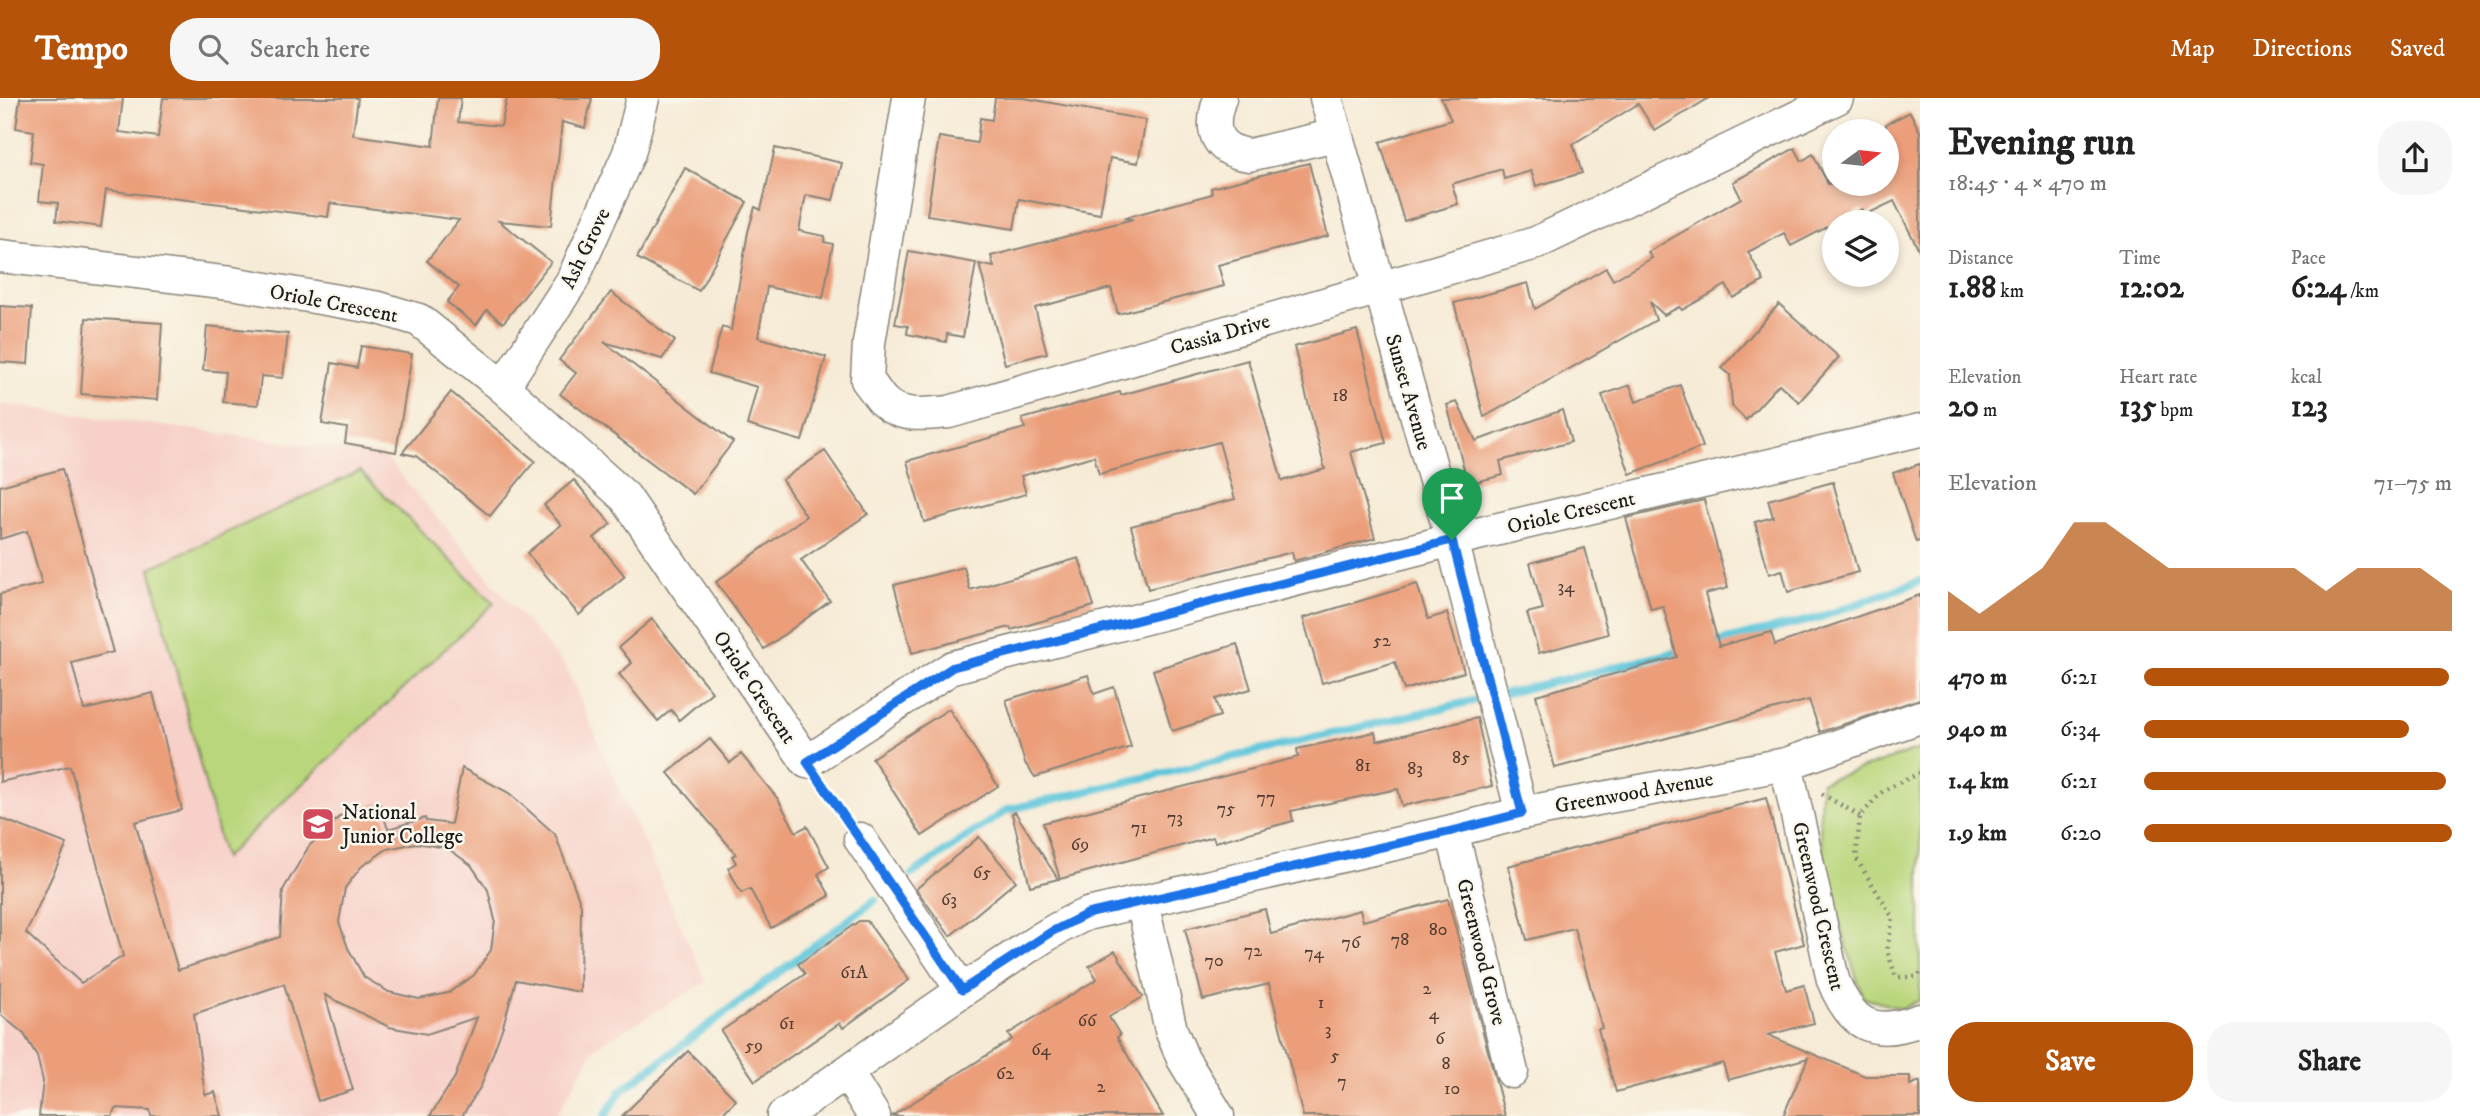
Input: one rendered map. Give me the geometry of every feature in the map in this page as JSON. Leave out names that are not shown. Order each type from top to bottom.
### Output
[{"type":"street","name":"Ash Grove","points":[[503,387],[572,281],[629,153],[643,98]]},
{"type":"street","name":"Cassia Drive","points":[[909,98],[870,343],[867,380],[886,403],[900,410],[921,414],[949,412],[1536,243],[1837,98]]},
{"type":"street","points":[[1220,98],[1215,123],[1216,133],[1227,149],[1238,153],[1249,155],[1335,135]]},
{"type":"street","name":"Sunset Avenue","points":[[1326,98],[1452,540],[1522,813]]},
{"type":"street","name":"Oriole Crescent","points":[[0,256],[231,283],[379,308],[419,320],[503,387],[625,497],[807,762],[953,667],[1452,540],[1920,430]]},
{"type":"street","name":"Greenwood Avenue","points":[[783,1116],[962,990],[1069,922],[1087,914],[1522,813],[1786,764],[1920,718]]},
{"type":"street","name":"Greenwood Crescent","points":[[1786,764],[1833,980],[1842,1002],[1854,1018],[1869,1025],[1888,1028],[1920,1020]]},
{"type":"street","name":"Greenwood Grove","points":[[1452,831],[1512,1072]]},
{"type":"street","points":[[860,839],[962,990]]},
{"type":"street","points":[[1142,902],[1171,1030],[1183,1059],[1218,1116]]},
{"type":"street","points":[[847,1073],[874,1116]]},
{"type":"path","points":[[807,762],[860,839]]},
{"type":"path","points":[[1920,773],[1884,790],[1860,816],[1856,859],[1893,918],[1886,950],[1896,976],[1917,977],[1920,973]]},
{"type":"path","points":[[1817,791],[1860,816]]},
{"type":"shaded area","name":"National Junior College","points":[[0,404],[383,455],[565,666],[706,982],[595,1047],[556,1116],[0,1116]]},
{"type":"green space","points":[[360,471],[494,603],[224,858],[150,568]]},
{"type":"green space","points":[[1920,749],[1920,1000],[1902,1009],[1863,998],[1827,883],[1820,830],[1821,782]]},
{"type":"building","points":[[20,98],[123,98],[119,132],[158,137],[163,98],[358,98],[353,135],[433,146],[438,98],[461,98],[458,122],[501,126],[507,98],[592,98],[585,128],[562,122],[551,226],[499,221],[551,262],[503,323],[487,310],[476,325],[447,302],[459,287],[427,261],[459,220],[330,203],[328,217],[106,190],[101,227],[56,221],[58,203],[39,201],[43,164],[30,162],[34,131],[16,128]]},
{"type":"building","points":[[995,98],[1024,98],[1146,120],[1138,163],[1110,158],[1100,214],[1019,199],[1014,229],[927,215],[939,137],[977,143],[980,118],[992,120]]},
{"type":"building","points":[[1441,98],[1709,98],[1655,131],[1638,104],[1573,144],[1582,173],[1536,186],[1531,171],[1504,179],[1502,169],[1452,184],[1458,204],[1404,221],[1380,142],[1451,120]]},
{"type":"building","points":[[1910,112],[1920,132],[1920,252],[1894,201],[1875,210],[1822,210],[1822,230],[1791,246],[1784,233],[1748,252],[1764,281],[1733,298],[1726,285],[1682,310],[1679,307],[1664,315],[1650,302],[1656,320],[1484,417],[1454,303],[1528,283],[1535,309],[1606,268],[1613,280],[1652,258],[1648,252],[1741,198],[1733,182],[1795,148],[1802,161],[1813,154],[1822,172],[1822,196],[1899,196],[1899,119],[1896,119]]},
{"type":"building","points":[[775,148],[842,163],[833,200],[806,195],[799,231],[825,236],[824,242],[833,244],[823,298],[767,287],[758,337],[826,357],[802,441],[747,425],[757,387],[709,373],[722,327],[731,330],[748,232],[755,207],[761,210]]},
{"type":"building","points":[[1309,163],[1328,236],[1218,265],[1224,286],[1118,314],[1111,288],[1035,308],[1047,353],[1005,364],[979,264],[994,267],[991,256],[1133,219],[1124,218],[1212,194],[1211,188]]},
{"type":"building","points":[[685,168],[747,202],[699,291],[637,258]]},
{"type":"building","points":[[909,251],[976,263],[963,337],[947,334],[946,342],[907,334],[908,326],[895,324]]},
{"type":"building","points":[[611,292],[675,341],[662,359],[604,342],[733,442],[693,494],[560,394],[576,373],[559,360]]},
{"type":"building","points":[[1779,304],[1839,357],[1799,402],[1779,384],[1746,420],[1732,406],[1730,375],[1722,368]]},
{"type":"building","points":[[0,306],[32,308],[28,364],[0,362]]},
{"type":"building","points":[[86,318],[162,323],[157,400],[81,394]]},
{"type":"building","points":[[207,326],[288,334],[283,378],[261,376],[258,405],[223,402],[226,372],[203,370]]},
{"type":"building","points":[[1357,330],[1386,443],[1351,452],[1375,538],[1294,561],[1292,552],[1148,589],[1131,526],[1235,499],[1219,442],[1099,474],[1094,456],[1021,476],[1026,494],[924,522],[907,461],[1025,428],[1022,419],[1248,360],[1282,481],[1325,469],[1294,347]]},
{"type":"building","points":[[361,346],[412,354],[396,452],[345,443],[347,428],[322,424],[332,363],[357,368]]},
{"type":"building","points":[[1630,385],[1636,402],[1680,385],[1703,447],[1630,474],[1602,395]]},
{"type":"building","points":[[451,392],[535,461],[490,516],[416,456],[402,453]]},
{"type":"building","points":[[1457,402],[1476,441],[1562,410],[1571,442],[1500,461],[1503,475],[1468,484],[1447,405]]},
{"type":"building","points":[[825,451],[868,514],[801,560],[830,601],[764,649],[716,582],[806,516],[782,480]]},
{"type":"building","points":[[1920,464],[1920,541],[1916,542],[1893,473]]},
{"type":"building","points":[[62,469],[113,652],[72,663],[84,710],[153,693],[182,810],[135,822],[178,970],[280,937],[283,890],[309,846],[340,816],[379,803],[388,829],[425,818],[426,821],[451,824],[462,768],[509,793],[555,834],[581,905],[580,992],[516,980],[481,1086],[462,1116],[430,1116],[455,1077],[477,1017],[427,1034],[389,1027],[325,995],[353,1090],[318,1101],[284,984],[194,1014],[205,1095],[215,1092],[222,1116],[151,1116],[150,1110],[115,1108],[112,1116],[39,1116],[43,1081],[37,1056],[24,1034],[0,1014],[0,818],[67,844],[26,933],[81,983],[123,956],[70,766],[0,782],[0,594],[42,584],[27,531],[0,539],[0,486]],"holes":[[[416,843],[447,848],[471,865],[488,890],[495,920],[491,950],[474,975],[448,993],[419,999],[389,992],[364,977],[348,948],[339,922],[345,888],[361,867],[387,849]]]},
{"type":"building","points":[[574,480],[611,524],[594,538],[625,576],[579,615],[527,553],[561,525],[544,505]]},
{"type":"building","points":[[1833,482],[1858,572],[1788,592],[1782,570],[1769,574],[1755,522],[1773,517],[1768,500]]},
{"type":"building","points":[[1704,500],[1728,588],[1705,594],[1719,646],[1771,632],[1775,645],[1920,595],[1920,699],[1820,732],[1809,700],[1555,768],[1536,695],[1677,657],[1663,606],[1651,609],[1626,518]]},
{"type":"building","points":[[1585,548],[1608,634],[1539,653],[1527,613],[1543,609],[1530,563]]},
{"type":"building","points":[[1079,558],[1094,606],[1011,630],[1010,627],[912,653],[894,585],[964,567],[970,590]]},
{"type":"building","points":[[1417,584],[1428,619],[1447,613],[1464,672],[1404,690],[1395,662],[1322,683],[1303,618]]},
{"type":"building","points":[[652,619],[712,692],[679,720],[671,710],[658,721],[619,674],[632,663],[619,647]]},
{"type":"building","points":[[1237,644],[1251,689],[1215,699],[1220,716],[1172,731],[1153,670]]},
{"type":"building","points":[[1088,675],[1094,694],[1114,687],[1131,747],[1035,777],[1025,763],[1006,700]]},
{"type":"building","points":[[949,709],[998,786],[922,836],[872,758]]},
{"type":"building","points":[[1477,718],[1492,786],[1402,806],[1398,789],[1291,811],[1293,821],[1215,842],[1213,837],[1060,879],[1043,823],[1298,757],[1297,749],[1375,732],[1377,741]]},
{"type":"building","points":[[710,739],[730,763],[741,754],[778,799],[796,832],[807,826],[829,867],[818,874],[830,896],[771,928],[750,889],[741,893],[728,868],[736,863],[732,856],[736,854],[668,773]]},
{"type":"building","points":[[1766,798],[1804,944],[1775,952],[1786,990],[1804,985],[1814,1023],[1768,1035],[1865,1076],[1910,1076],[1910,1085],[1920,1081],[1920,1116],[1783,1116],[1808,1058],[1728,1080],[1723,1063],[1616,1092],[1598,1029],[1602,1028],[1574,928],[1527,940],[1508,866]]},
{"type":"building","points":[[1015,812],[1058,879],[1030,886],[1012,814]]},
{"type":"building","points":[[979,837],[1016,881],[950,936],[916,889]]},
{"type":"building","points":[[1448,899],[1505,1116],[1303,1116],[1269,984],[1203,1000],[1185,929],[1265,909],[1271,934],[1360,910],[1363,921]]},
{"type":"building","points":[[859,921],[867,921],[909,980],[843,1028],[840,1023],[755,1081],[721,1031],[805,974],[798,964]]},
{"type":"building","points":[[1115,951],[1143,997],[1109,1017],[1120,1035],[1117,1037],[1163,1116],[892,1116],[1012,1039],[1008,1034],[1097,979],[1089,966]]},
{"type":"building","points":[[688,1051],[736,1100],[720,1116],[622,1116]]},
{"type":"waterway","points":[[1709,644],[1818,618],[1920,581]]},
{"type":"waterway","points":[[1498,695],[1686,650]]},
{"type":"waterway","points":[[912,874],[1007,810],[1485,698]]},
{"type":"waterway","points":[[605,1116],[621,1091],[875,900]]},
{"type":"place","name":"National Junior College","points":[[318,824]]},
{"type":"route","points":[[1452,540],[1522,813],[1087,914],[1051,932],[962,990],[807,762],[953,667],[1452,540]]}]
